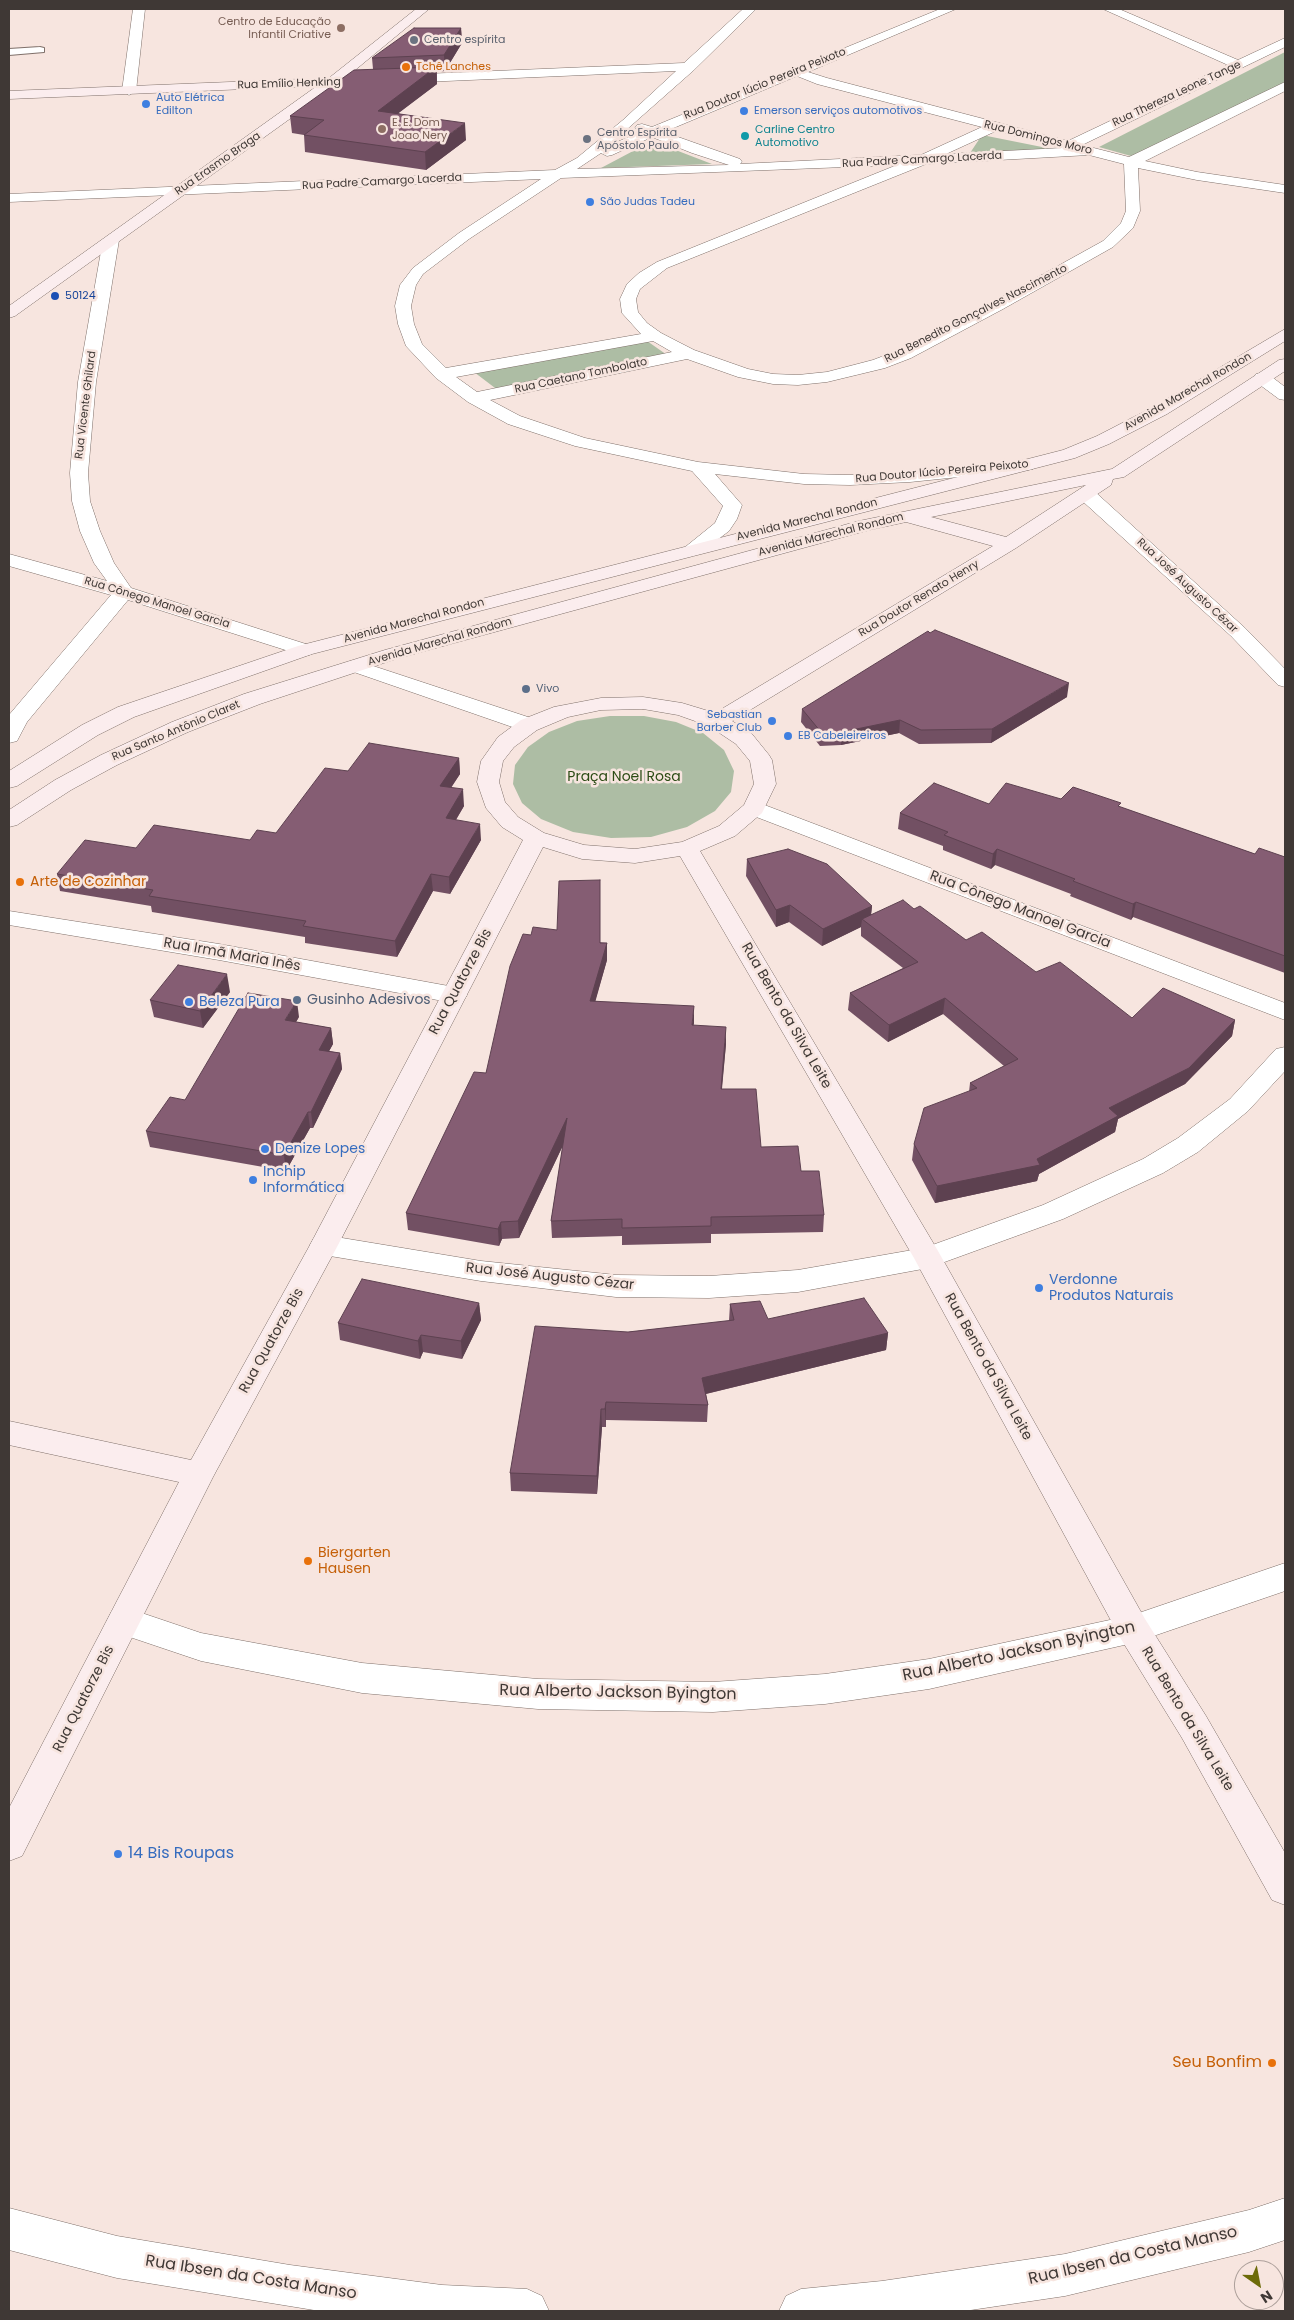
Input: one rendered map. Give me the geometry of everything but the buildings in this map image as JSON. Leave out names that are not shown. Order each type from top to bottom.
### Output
[{"type":"main road","name":"Rua Erasmo Braga","points":[[9,313],[332,82],[422,9]]},
{"type":"main road","name":"Rua Emílio Henking","points":[[9,95],[332,82]]},
{"type":"main road","name":"Avenida Marechal Rondon","points":[[305,650],[694,548],[931,488],[1037,464],[1069,454],[1103,440],[1161,410],[1285,334]]},
{"type":"main road","name":"Avenida Marechal Rondom","points":[[355,666],[822,536],[906,516],[1118,473],[1285,364]]},
{"type":"main road","name":"Rua Doutor Renato Henry","points":[[717,721],[1009,544],[1118,473]]},
{"type":"main road","points":[[906,516],[1009,544]]},
{"type":"main road","points":[[9,782],[90,730],[126,712],[305,650]]},
{"type":"main road","name":"Rua Santo Antônio Claret","points":[[9,820],[63,785],[180,727],[252,699],[355,666]]},
{"type":"main road","points":[[643,703],[682,709],[717,721],[744,739],[761,760],[765,784],[754,808],[727,831],[687,848],[635,856],[582,852],[536,838],[510,822],[494,802],[488,782],[492,761],[506,742],[528,726],[562,712],[601,704],[643,703]]},
{"type":"main road","name":"Rua Quatorze Bis","points":[[9,1844],[199,1474],[324,1245],[536,838]]},
{"type":"main road","name":"Rua Bento da Silva Leite","points":[[687,848],[928,1258],[1133,1629],[1194,1727],[1285,1888]]},
{"type":"main road","points":[[9,1432],[199,1474]]},
{"type":"street","points":[[129,91],[139,9]]},
{"type":"street","points":[[582,161],[628,123],[750,9]]},
{"type":"street","name":"Rua Doutor lúcio Pereira Peixoto","points":[[950,9],[652,131],[630,143],[582,161],[558,174],[418,270],[408,285],[403,306],[406,324],[414,346],[442,374],[474,398],[514,420],[598,446],[698,468],[804,479],[850,480],[910,477],[1037,464]]},
{"type":"street","points":[[1110,9],[1240,64]]},
{"type":"street","name":"Rua Thereza Leone Tange","points":[[1069,146],[1285,42]]},
{"type":"street","points":[[391,80],[689,67]]},
{"type":"street","name":"Rua Domingos Moro","points":[[795,71],[822,81],[1131,162],[1196,176],[1285,189]]},
{"type":"street","name":"Rua Emílio Henking","points":[[332,82],[351,82]]},
{"type":"street","points":[[1131,162],[1285,86]]},
{"type":"street","points":[[643,109],[681,119]]},
{"type":"street","name":"Rua Padre Camargo Lacerda","points":[[628,123],[697,150],[756,168]]},
{"type":"street","name":"Rua Benedito Gonçalves Nascimento","points":[[993,126],[922,160],[662,265],[645,276],[633,287],[628,299],[630,313],[641,326],[655,336],[688,354],[744,373],[772,379],[798,380],[854,372],[905,354],[1108,244],[1128,225],[1133,212],[1131,162]]},
{"type":"street","name":"Rua Padre Camargo Lacerda","points":[[9,198],[558,174],[832,165],[1089,151]]},
{"type":"street","points":[[832,165],[868,182]]},
{"type":"street","name":"Rua Vicente Ghilard","points":[[111,240],[87,382],[79,473],[81,501],[90,530],[104,563],[124,592]]},
{"type":"street","name":"Rua Caetano Tombolato","points":[[442,374],[655,336]]},
{"type":"street","name":"Rua Caetano Tombolato","points":[[474,398],[688,354]]},
{"type":"street","points":[[1262,378],[1285,395]]},
{"type":"street","points":[[694,548],[722,527],[728,519],[733,505],[698,468]]},
{"type":"street","name":"Rua José Augusto Cézar","points":[[1086,494],[1231,626],[1285,680]]},
{"type":"street","name":"Rua Cônego Manoel Garcia","points":[[9,560],[124,592],[305,650]]},
{"type":"street","points":[[9,736],[17,720],[124,592]]},
{"type":"street","points":[[355,666],[528,726]]},
{"type":"street","name":"Rua Cônego Manoel Garcia","points":[[754,808],[1285,1012]]},
{"type":"street","name":"Rua Irmã Maria Inês","points":[[9,918],[219,952],[454,995]]},
{"type":"street","name":"Rua José Augusto Cézar","points":[[324,1245],[482,1271],[616,1286],[709,1287],[798,1281],[928,1258],[1053,1212],[1153,1166],[1188,1145],[1239,1105],[1285,1055]]},
{"type":"street","name":"Rua Alberto Jackson Byington","points":[[124,1621],[201,1647],[362,1678],[538,1694],[713,1697],[825,1689],[929,1674],[1133,1629],[1256,1590],[1285,1577]]},
{"type":"street","name":"Rua Ibsen da Costa Manso","points":[[801,2311],[882,2302],[1065,2275],[1248,2230],[1285,2219]]},
{"type":"street","name":"Rua Ibsen da Costa Manso","points":[[9,2229],[117,2257],[290,2286],[442,2306],[527,2311]]},
{"type":"lane","points":[[9,52],[40,50]]},
{"type":"green space","points":[[1285,52],[1285,83],[1138,158],[1099,147]]},
{"type":"green space","points":[[982,135],[1052,149],[970,153]]},
{"type":"green space","points":[[652,141],[712,164],[601,168]]},
{"type":"green space","points":[[647,341],[670,357],[499,391],[474,372]]},
{"type":"green space","name":"Praça Noel Rosa","points":[[610,716],[644,716],[676,722],[703,733],[724,750],[734,771],[731,792],[715,811],[687,827],[651,837],[611,838],[573,832],[541,819],[522,803],[513,784],[515,765],[528,747],[549,732],[577,721]]},
{"type":"place","name":"Centro de Educação Infantil Criative","points":[[341,28]]},
{"type":"place","name":"Centro espírita","points":[[414,40]]},
{"type":"place","name":"Tchê Lanches","points":[[406,67]]},
{"type":"place","name":"Auto Elétrica Edilton","points":[[146,104]]},
{"type":"place","name":"Emerson serviços automotivos","points":[[744,111]]},
{"type":"place","name":"E. E. Dom Joao Nery","points":[[382,129]]},
{"type":"place","name":"Carline Centro Automotivo","points":[[745,136]]},
{"type":"place","name":"Centro Espírita Apóstolo Paulo","points":[[587,139]]},
{"type":"place","name":"São Judas Tadeu","points":[[590,202]]},
{"type":"place","name":"50124","points":[[55,296]]},
{"type":"place","name":"Vivo","points":[[526,689]]},
{"type":"place","name":"Sebastian Barber Club","points":[[772,721]]},
{"type":"place","name":"EB Cabeleireiros","points":[[788,736]]},
{"type":"place","name":"Arte de Cozinhar","points":[[20,882]]},
{"type":"place","name":"Gusinho Adesivos","points":[[297,1000]]},
{"type":"place","name":"Beleza Pura","points":[[189,1002]]},
{"type":"place","name":"Denize Lopes","points":[[265,1149]]},
{"type":"place","name":"Inchip Informática","points":[[253,1180]]},
{"type":"place","name":"Verdonne Produtos Naturais","points":[[1039,1288]]},
{"type":"place","name":"Biergarten Hausen","points":[[308,1561]]},
{"type":"place","name":"14 Bis Roupas","points":[[118,1854]]},
{"type":"place","name":"Seu Bonfim","points":[[1272,2063]]}]
